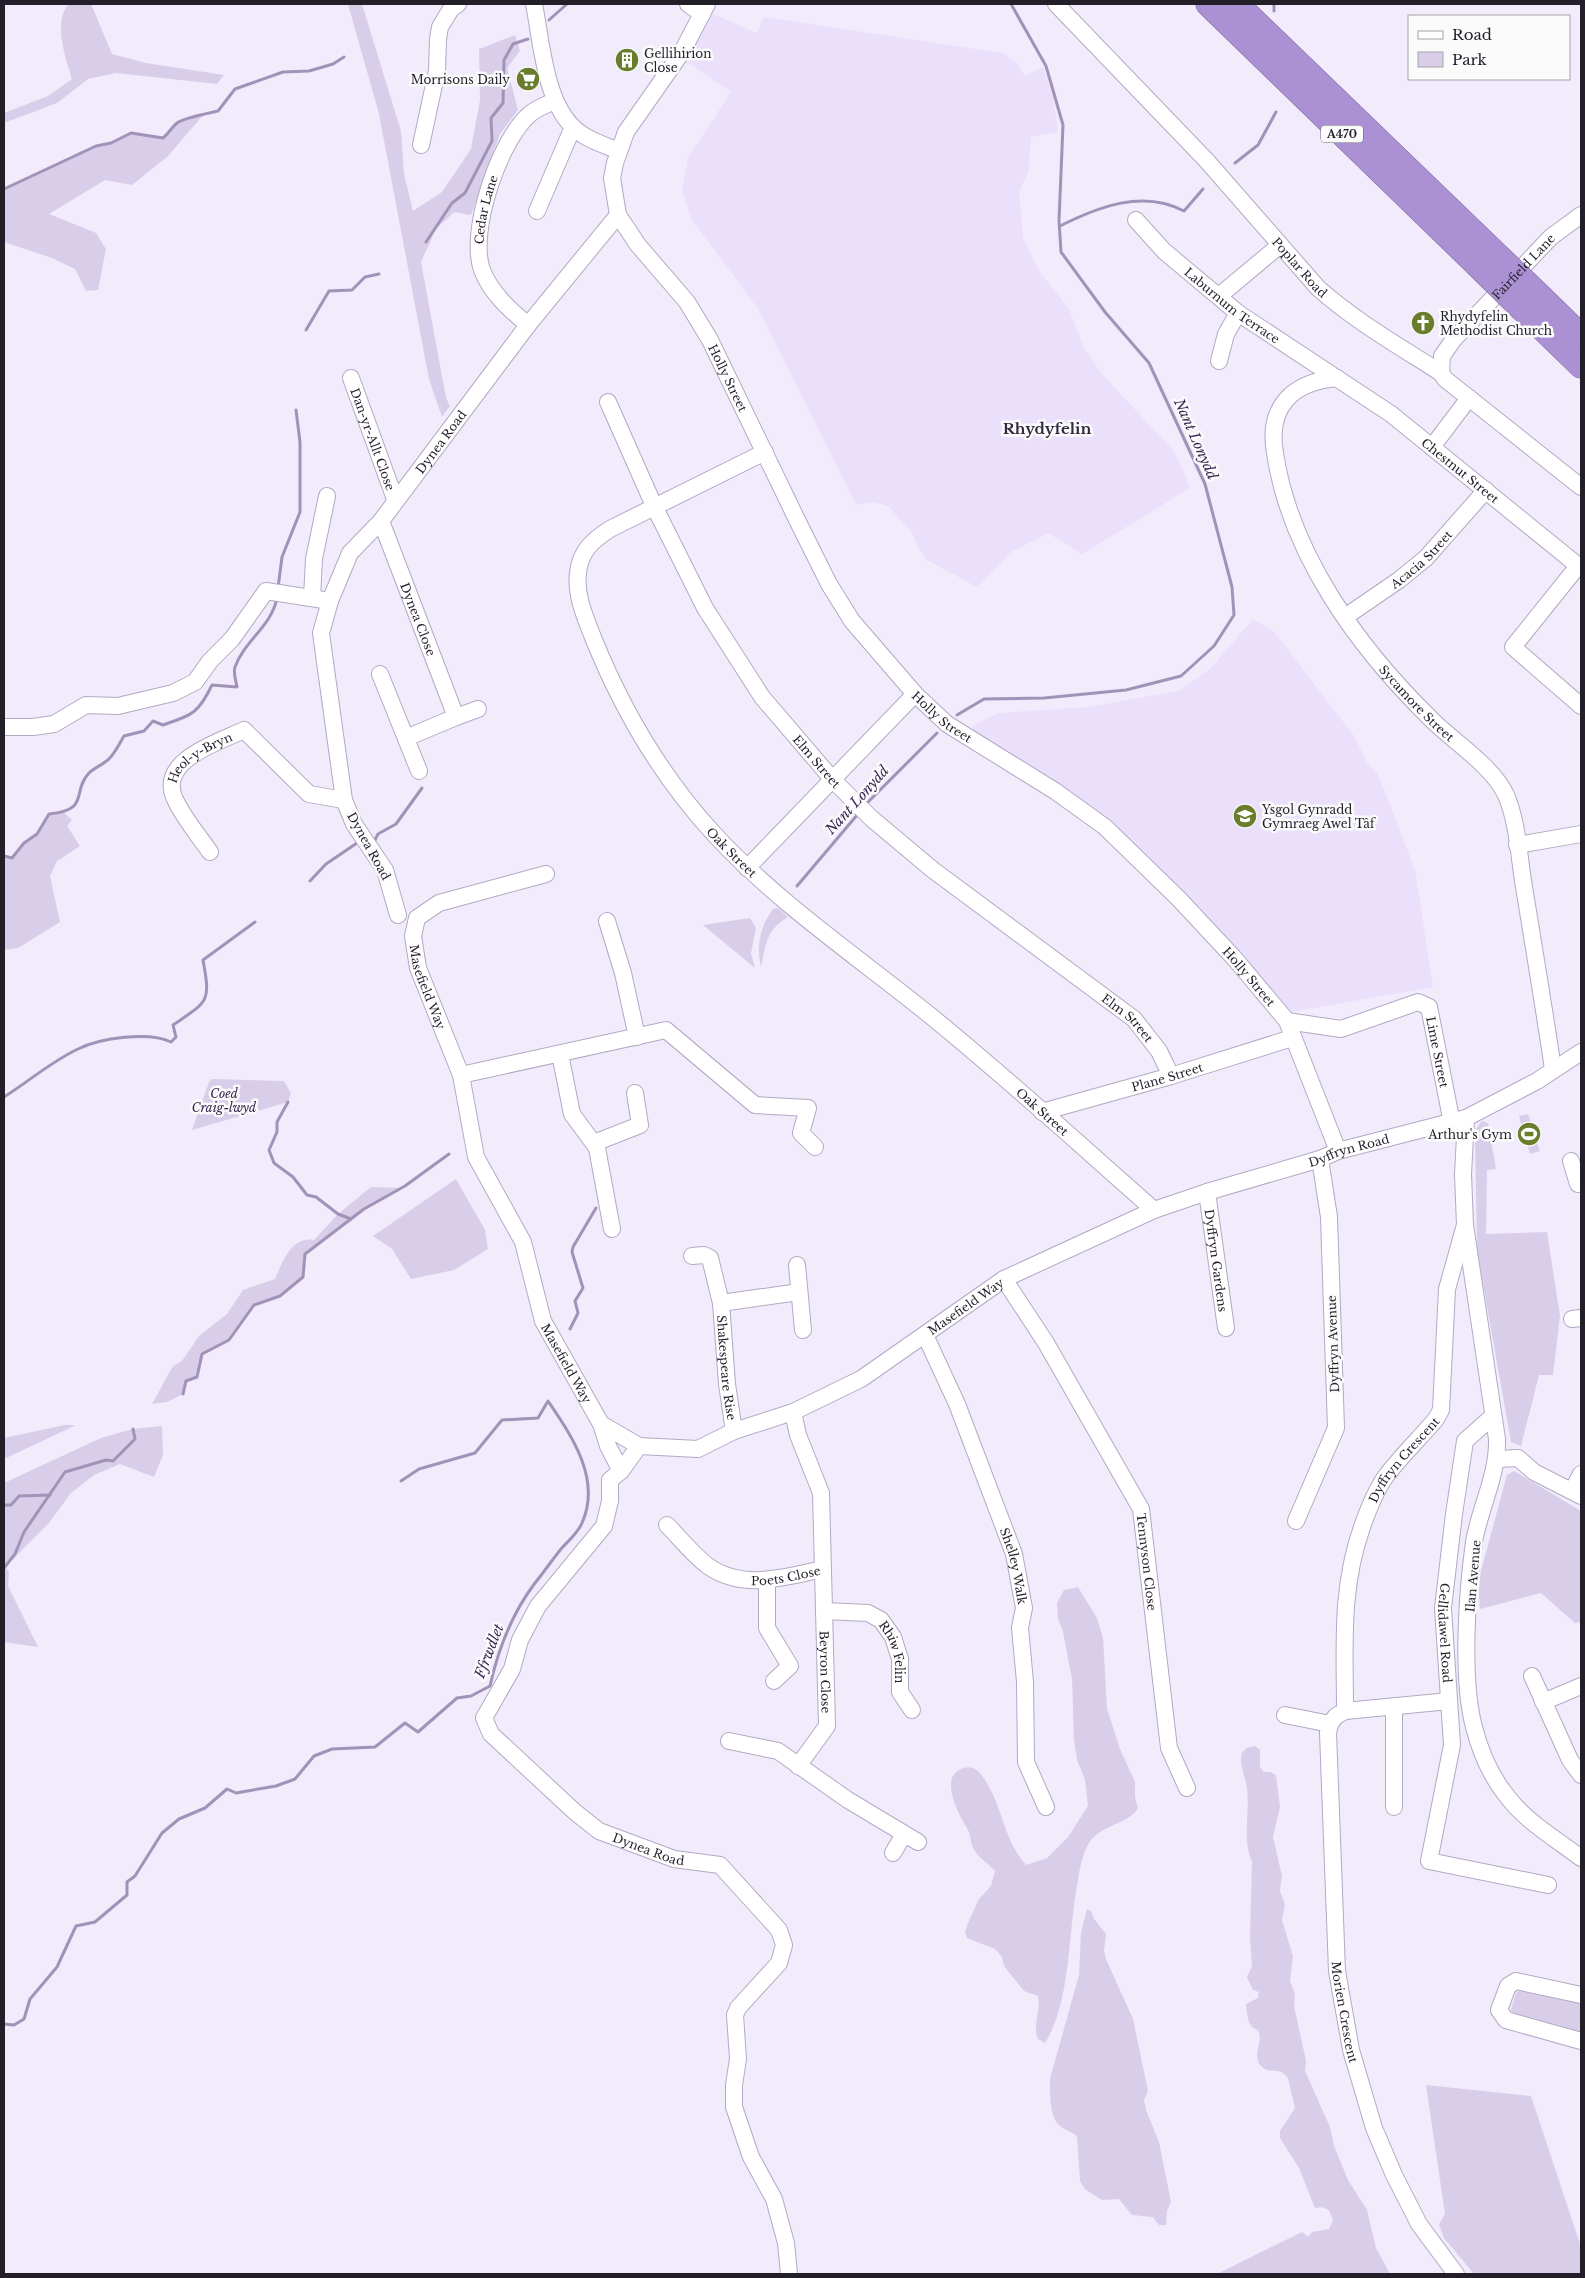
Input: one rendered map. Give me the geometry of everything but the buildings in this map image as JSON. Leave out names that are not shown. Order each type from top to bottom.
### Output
[{"type":"highway","name":"A470","points":[[1208,4],[1483,256]]},
{"type":"highway","name":"A470","points":[[1237,4],[1530,302],[1581,366]]},
{"type":"highway","name":"A470","points":[[1530,302],[1581,336]]},
{"type":"street","points":[[421,145],[437,71],[440,27],[451,9],[458,4]]},
{"type":"street","points":[[534,4],[554,101],[573,127],[583,135],[619,151]]},
{"type":"street","points":[[618,215],[612,178],[619,151],[626,132],[682,52],[704,9],[688,4]]},
{"type":"street","name":"Poplar Road","points":[[1056,4],[1207,162],[1280,245],[1335,303],[1441,373],[1469,398],[1581,487]]},
{"type":"street","name":"Cedar Lane","points":[[528,325],[505,306],[485,275],[478,248],[478,227],[489,188],[512,137],[530,114],[554,101]]},
{"type":"street","points":[[537,211],[573,127]]},
{"type":"street","name":"Fairfield Lane","points":[[1441,373],[1442,356],[1454,338],[1551,237],[1581,214]]},
{"type":"street","name":"Dynea Road","points":[[398,915],[384,870],[354,824],[344,800],[321,633],[330,601],[350,553],[381,521],[395,499],[528,325],[618,215]]},
{"type":"street","name":"Holly Street","points":[[618,215],[638,245],[686,302],[710,340],[829,584],[852,621],[915,694],[947,724],[1055,791],[1104,827],[1179,899],[1235,959],[1287,1021],[1292,1038],[1338,1151]]},
{"type":"street","name":"Laburnum Terrace","points":[[1136,220],[1164,252],[1238,313],[1337,378]]},
{"type":"street","points":[[1219,296],[1280,245]]},
{"type":"street","points":[[1219,361],[1226,334],[1238,313]]},
{"type":"street","name":"Dan-yr-Allt Close","points":[[351,378],[395,499]]},
{"type":"street","name":"Chestnut Street","points":[[1337,378],[1391,414],[1580,567]]},
{"type":"street","name":"Sycamore Street","points":[[1337,378],[1308,384],[1284,402],[1277,413],[1272,436],[1280,484],[1292,516],[1312,559],[1345,617],[1370,652],[1403,690],[1449,738],[1483,766],[1496,780],[1511,808],[1553,1069]]},
{"type":"street","points":[[1432,447],[1469,398]]},
{"type":"street","name":"Elm Street","points":[[608,402],[654,508],[705,608],[762,697],[833,780],[871,818],[933,870],[1134,1019],[1159,1051],[1170,1076]]},
{"type":"street","name":"Oak Street","points":[[765,452],[593,540],[583,553],[578,572],[578,594],[585,617],[611,681],[635,724],[685,801],[747,868],[802,917],[864,962],[959,1039],[1154,1210]]},
{"type":"street","name":"Acacia Street","points":[[1345,617],[1399,580],[1426,558],[1486,490]]},
{"type":"street","points":[[312,598],[314,559],[326,496]]},
{"type":"street","name":"Dynea Close","points":[[381,521],[456,717]]},
{"type":"street","points":[[1580,567],[1513,647],[1581,706]]},
{"type":"street","points":[[4,727],[32,727],[54,724],[86,704],[118,706],[174,693],[195,682],[210,661],[232,639],[266,591],[330,601]]},
{"type":"street","points":[[380,674],[419,771]]},
{"type":"street","points":[[747,868],[915,694]]},
{"type":"street","points":[[406,738],[478,709]]},
{"type":"street","name":"Heol-y-Bryn","points":[[210,852],[174,797],[172,781],[179,767],[190,756],[244,730],[309,794],[344,800]]},
{"type":"street","points":[[1517,845],[1581,834]]},
{"type":"street","name":"Masefield Way","points":[[546,874],[439,903],[417,918],[413,936],[418,968],[461,1075],[476,1157],[523,1242],[544,1321],[601,1424],[639,1446],[698,1450],[734,1431],[793,1412],[861,1379],[1004,1280],[1108,1232]]},
{"type":"street","points":[[607,921],[623,974],[637,1037]]},
{"type":"street","name":"Lime Street","points":[[1287,1021],[1341,1029],[1418,1002],[1429,1007],[1459,1120]]},
{"type":"street","points":[[461,1075],[666,1030],[755,1105],[808,1108],[801,1133],[815,1147]]},
{"type":"street","name":"Plane Street","points":[[1042,1112],[1170,1076],[1292,1038]]},
{"type":"street","name":"Dyffryn Road","points":[[1108,1232],[1154,1210],[1207,1192],[1320,1159],[1338,1151],[1459,1120],[1537,1081],[1581,1052]]},
{"type":"street","points":[[560,1054],[572,1114],[597,1148],[612,1229]]},
{"type":"street","points":[[594,1143],[640,1125],[635,1093]]},
{"type":"street","name":"Dyffryn Crescent","points":[[1345,1711],[1344,1613],[1351,1562],[1375,1495],[1386,1476],[1436,1419],[1441,1410],[1447,1290],[1464,1226],[1459,1120]]},
{"type":"street","name":"Dyffryn Avenue","points":[[1296,1521],[1336,1428],[1329,1217],[1320,1159]]},
{"type":"street","points":[[1571,1162],[1578,1184],[1581,1184]]},
{"type":"street","name":"Dyffryn Gardens","points":[[1207,1192],[1226,1328]]},
{"type":"street","name":"Ilan Avenue","points":[[1464,1226],[1493,1416],[1497,1459],[1475,1540],[1469,1592],[1468,1662],[1473,1726],[1482,1752],[1506,1796],[1526,1816],[1581,1858]]},
{"type":"street","name":"Shakespeare Rise","points":[[692,1256],[704,1255],[710,1258],[721,1303],[726,1384],[734,1431]]},
{"type":"street","points":[[797,1265],[803,1330]]},
{"type":"street","name":"Tennyson Close","points":[[1004,1280],[1046,1343],[1142,1509],[1169,1748],[1187,1788]]},
{"type":"street","name":"Shakespeare Rise","points":[[721,1303],[800,1292]]},
{"type":"street","name":"Shelley Walk","points":[[925,1335],[957,1404],[1014,1554],[1024,1608],[1020,1628],[1025,1682],[1026,1762],[1046,1807]]},
{"type":"street","name":"Poets Close","points":[[669,1533],[708,1566],[736,1578],[767,1581],[823,1568],[821,1493],[798,1435],[793,1412]]},
{"type":"street","name":"Gellidawel Road","points":[[1493,1416],[1465,1441],[1443,1608],[1452,1745],[1429,1861],[1548,1885]]},
{"type":"street","points":[[601,1424],[608,1446],[620,1471]]},
{"type":"street","name":"Dynea Road","points":[[639,1446],[620,1471],[610,1480],[610,1501],[604,1526],[538,1606],[520,1640],[512,1668],[484,1718],[491,1734],[575,1812],[599,1831],[674,1859],[720,1864],[779,1930],[784,1944],[779,1964],[738,2008],[735,2015],[738,2060],[734,2085],[734,2107],[751,2157],[774,2200],[786,2242],[789,2274]]},
{"type":"street","points":[[1497,1459],[1518,1458],[1534,1472],[1577,1494],[1581,1474]]},
{"type":"street","name":"Beyron Close","points":[[798,1766],[827,1726],[823,1568]]},
{"type":"street","points":[[767,1581],[766,1628],[790,1666],[774,1681]]},
{"type":"street","name":"Rhiw Felin","points":[[824,1611],[868,1612],[881,1620],[893,1637],[900,1660],[900,1692],[912,1710]]},
{"type":"street","points":[[1532,1676],[1570,1760],[1581,1775]]},
{"type":"street","points":[[1543,1702],[1581,1686]]},
{"type":"street","points":[[1285,1715],[1330,1724],[1336,1716],[1345,1711],[1449,1700]]},
{"type":"street","points":[[1394,1707],[1394,1807]]},
{"type":"street","name":"Morien Crescent","points":[[1330,1724],[1328,1733],[1337,1971],[1351,2050],[1374,2128],[1394,2175],[1419,2224],[1456,2274]]},
{"type":"street","points":[[729,1741],[778,1750],[798,1766],[918,1842]]},
{"type":"street","points":[[893,1853],[904,1834]]},
{"type":"street","points":[[1581,1996],[1516,1981],[1508,1986],[1499,2010],[1506,2020],[1581,2041]]},
{"type":"shaded area","points":[[713,14],[757,33],[764,17],[1002,53],[1016,62],[1025,76],[1043,67],[1053,96],[1058,132],[1031,137],[1028,172],[1019,192],[1023,237],[1037,268],[1070,311],[1084,348],[1102,374],[1171,448],[1181,465],[1190,488],[1082,554],[1048,533],[1011,552],[977,587],[927,560],[919,549],[912,533],[888,506],[874,502],[856,505],[758,309],[692,220],[682,190],[688,158],[731,92],[686,61]]},
{"type":"shaded area","name":"Ysgol Gynradd Gymraeg Awel Tâf","points":[[1253,619],[1274,632],[1355,737],[1366,761],[1378,774],[1415,870],[1433,987],[1291,1012],[1185,896],[971,732],[974,725],[999,713],[1089,707],[1178,691],[1210,669]]},
{"type":"green space","points":[[69,4],[91,4],[112,54],[146,63],[224,75],[217,84],[116,73],[88,79],[57,103],[4,123],[4,113],[48,96],[72,79],[64,51],[61,30],[61,20]]},
{"type":"green space","points":[[348,4],[362,4],[401,131],[404,174],[413,211],[442,192],[471,149],[480,100],[479,49],[515,35],[520,51],[507,68],[518,110],[500,134],[471,215],[454,212],[436,229],[421,262],[446,398],[450,406],[442,417],[429,379],[379,114]]},
{"type":"green space","points":[[197,114],[204,114],[168,156],[132,185],[105,180],[49,214],[96,233],[106,249],[98,290],[86,291],[75,269],[52,258],[4,242],[4,189],[96,146],[111,143],[131,133],[163,138],[178,122],[191,119]]},
{"type":"green space","points":[[63,812],[72,820],[67,826],[80,846],[57,861],[50,876],[60,922],[18,948],[4,950],[4,856],[12,858],[24,843],[37,834],[49,814]]},
{"type":"green space","points":[[778,908],[788,917],[771,932],[766,944],[761,967],[759,944],[762,930],[773,909]]},
{"type":"green space","points":[[750,918],[756,928],[751,953],[755,968],[703,925]]},
{"type":"green space","name":"Coed Craig-lwyd","points":[[212,1079],[284,1081],[291,1093],[288,1102],[192,1130],[209,1082]]},
{"type":"green space","name":"Arthur's Gym","points":[[1528,1114],[1540,1151],[1530,1154],[1519,1116]]},
{"type":"green space","points":[[1482,1121],[1488,1123],[1496,1169],[1487,1170],[1486,1234],[1547,1232],[1560,1316],[1553,1375],[1539,1375],[1521,1446],[1511,1442],[1477,1250],[1475,1130]]},
{"type":"green space","points":[[456,1179],[485,1230],[488,1249],[454,1270],[411,1279],[392,1249],[373,1236]]},
{"type":"green space","points":[[371,1187],[400,1188],[364,1209],[305,1254],[303,1277],[288,1291],[254,1305],[229,1340],[202,1354],[197,1377],[186,1382],[183,1394],[167,1402],[152,1404],[173,1366],[182,1361],[199,1336],[227,1314],[243,1290],[275,1279],[285,1258],[294,1246],[299,1242],[314,1240],[338,1214]]},
{"type":"green space","points":[[65,1425],[76,1425],[4,1459],[4,1438]]},
{"type":"green space","points":[[162,1426],[163,1455],[154,1477],[120,1464],[94,1475],[71,1493],[48,1524],[5,1567],[9,1572],[8,1586],[38,1647],[4,1642],[4,1483],[101,1438],[133,1429]]},
{"type":"green space","points":[[1514,1471],[1581,1511],[1581,1622],[1575,1623],[1541,1593],[1480,1609],[1478,1582],[1507,1475]]},
{"type":"green space","points":[[1078,1587],[1097,1618],[1103,1638],[1107,1709],[1120,1749],[1135,1782],[1135,1797],[1138,1808],[1128,1818],[1099,1833],[1093,1838],[1086,1850],[1074,1905],[1060,2008],[1045,2043],[1038,2039],[1036,2034],[1038,1996],[1024,1991],[1004,1966],[1002,1957],[995,1949],[967,1938],[965,1932],[968,1923],[979,1899],[991,1886],[995,1871],[974,1850],[968,1830],[955,1805],[951,1787],[952,1779],[956,1772],[968,1767],[978,1771],[992,1793],[1011,1842],[1026,1865],[1047,1858],[1068,1837],[1088,1806],[1085,1780],[1077,1760],[1074,1739],[1072,1679],[1063,1632],[1058,1618],[1057,1603],[1064,1590]]},
{"type":"green space","points":[[1255,1746],[1260,1750],[1260,1767],[1264,1772],[1276,1775],[1280,1807],[1273,1837],[1282,1876],[1280,1891],[1285,1905],[1282,1920],[1293,1956],[1290,1981],[1295,1994],[1294,2006],[1306,2061],[1305,2071],[1330,2127],[1334,2146],[1348,2180],[1367,2210],[1376,2248],[1390,2274],[1217,2274],[1302,2232],[1308,2237],[1312,2232],[1329,2229],[1333,2220],[1329,2210],[1321,2207],[1315,2208],[1299,2168],[1280,2138],[1280,2131],[1295,2108],[1288,2078],[1282,2072],[1267,2070],[1258,2062],[1260,2035],[1258,2030],[1250,2025],[1246,2004],[1258,1998],[1259,1992],[1253,1990],[1247,1977],[1252,1966],[1250,1936],[1252,1861],[1247,1845],[1248,1797],[1241,1757],[1244,1750]]},
{"type":"green space","points":[[1087,1909],[1091,1911],[1094,1919],[1106,1934],[1104,1951],[1106,1959],[1133,2019],[1148,2091],[1144,2100],[1146,2110],[1159,2142],[1171,2202],[1167,2211],[1166,2225],[1159,2225],[1153,2217],[1132,2215],[1119,2199],[1102,2200],[1085,2189],[1080,2181],[1077,2137],[1056,2122],[1052,2111],[1050,2079],[1079,1975],[1081,1933]]},
{"type":"green space","points":[[1523,1989],[1581,2002],[1581,2035],[1516,2018],[1511,2010],[1516,1993]]},
{"type":"green space","points":[[1426,2085],[1531,2096],[1581,2247],[1581,2274],[1474,2274],[1444,2238],[1439,2224],[1445,2214]]},
{"type":"waterway","points":[[549,20],[567,4]]},
{"type":"waterway","name":"Nant Lonydd","points":[[957,715],[984,699],[1044,698],[1126,690],[1181,676],[1214,646],[1234,615],[1232,587],[1205,484],[1149,363],[1105,312],[1061,252],[1059,220],[1063,125],[1046,66],[1011,4]]},
{"type":"waterway","points":[[1274,4],[1274,11]]},
{"type":"waterway","points":[[426,242],[452,203],[465,193],[492,141],[491,118],[503,103],[504,60],[513,44],[528,39]]},
{"type":"waterway","points":[[4,189],[96,146],[111,143],[131,133],[163,138],[180,121],[218,111],[235,89],[283,72],[309,71],[333,64],[344,57]]},
{"type":"waterway","points":[[1235,163],[1258,145],[1276,112]]},
{"type":"waterway","points":[[1060,226],[1105,207],[1137,201],[1153,201],[1184,211],[1203,189]]},
{"type":"waterway","points":[[306,330],[329,291],[352,290],[365,277],[379,274]]},
{"type":"waterway","points":[[278,588],[282,557],[300,512],[300,442],[296,410]]},
{"type":"waterway","points":[[4,856],[12,858],[24,843],[37,834],[49,814],[70,809],[78,799],[81,787],[89,773],[111,757],[124,736],[144,731],[153,721],[163,725],[188,716],[203,702],[212,685],[237,687],[234,674],[235,667],[245,649],[270,616],[277,597]]},
{"type":"waterway","name":"Nant Lonydd","points":[[865,805],[937,733]]},
{"type":"waterway","points":[[373,844],[378,834],[396,824],[422,788]]},
{"type":"waterway","name":"Nant Lonydd","points":[[797,886],[858,814]]},
{"type":"waterway","points":[[310,881],[326,864],[360,841]]},
{"type":"waterway","points":[[4,1097],[59,1059],[87,1045],[111,1039],[138,1036],[171,1042],[176,1037],[173,1025],[194,1011],[204,1000],[207,985],[203,960],[255,922]]},
{"type":"waterway","points":[[288,1102],[277,1122],[277,1132],[269,1150],[274,1163],[293,1177],[307,1195],[316,1197],[338,1214],[351,1219]]},
{"type":"waterway","points":[[183,1394],[186,1381],[197,1377],[202,1354],[229,1340],[254,1305],[280,1296],[303,1277],[305,1254],[364,1209],[405,1186],[449,1154]]},
{"type":"waterway","name":"Ffrwdlet","points":[[570,1329],[578,1313],[575,1301],[583,1288],[572,1252],[573,1247],[596,1208]]},
{"type":"waterway","name":"Ffrwdlet","points":[[4,2024],[14,2025],[24,2019],[30,1999],[57,1967],[76,1926],[95,1922],[127,1895],[127,1882],[135,1876],[162,1833],[179,1819],[205,1808],[227,1789],[236,1793],[276,1786],[295,1779],[314,1756],[332,1749],[375,1747],[405,1723],[418,1732],[457,1698],[471,1696],[490,1686],[502,1645],[520,1606],[535,1583],[582,1523],[587,1507],[588,1490],[581,1458],[566,1428],[548,1401],[538,1418],[502,1420],[475,1453],[419,1469],[401,1481]]},
{"type":"waterway","points":[[4,1568],[15,1554],[24,1532],[65,1472],[106,1460],[113,1461],[135,1439],[133,1429]]},
{"type":"waterway","name":"Nant Lonydd","points":[[4,1505],[11,1505],[19,1496],[50,1495]]},
{"type":"place","name":"Gellihirion Close","points":[[627,60]]},
{"type":"place","name":"Morrisons Daily","points":[[528,79]]},
{"type":"place","name":"Rhydyfelin Methodist Church","points":[[1423,323]]},
{"type":"place","name":"Ysgol Gynradd Gymraeg Awel Tâf","points":[[1245,816]]},
{"type":"place","name":"Arthur's Gym","points":[[1529,1134]]},
{"type":"district","name":"Rhydyfelin","points":[[1047,428]]}]
